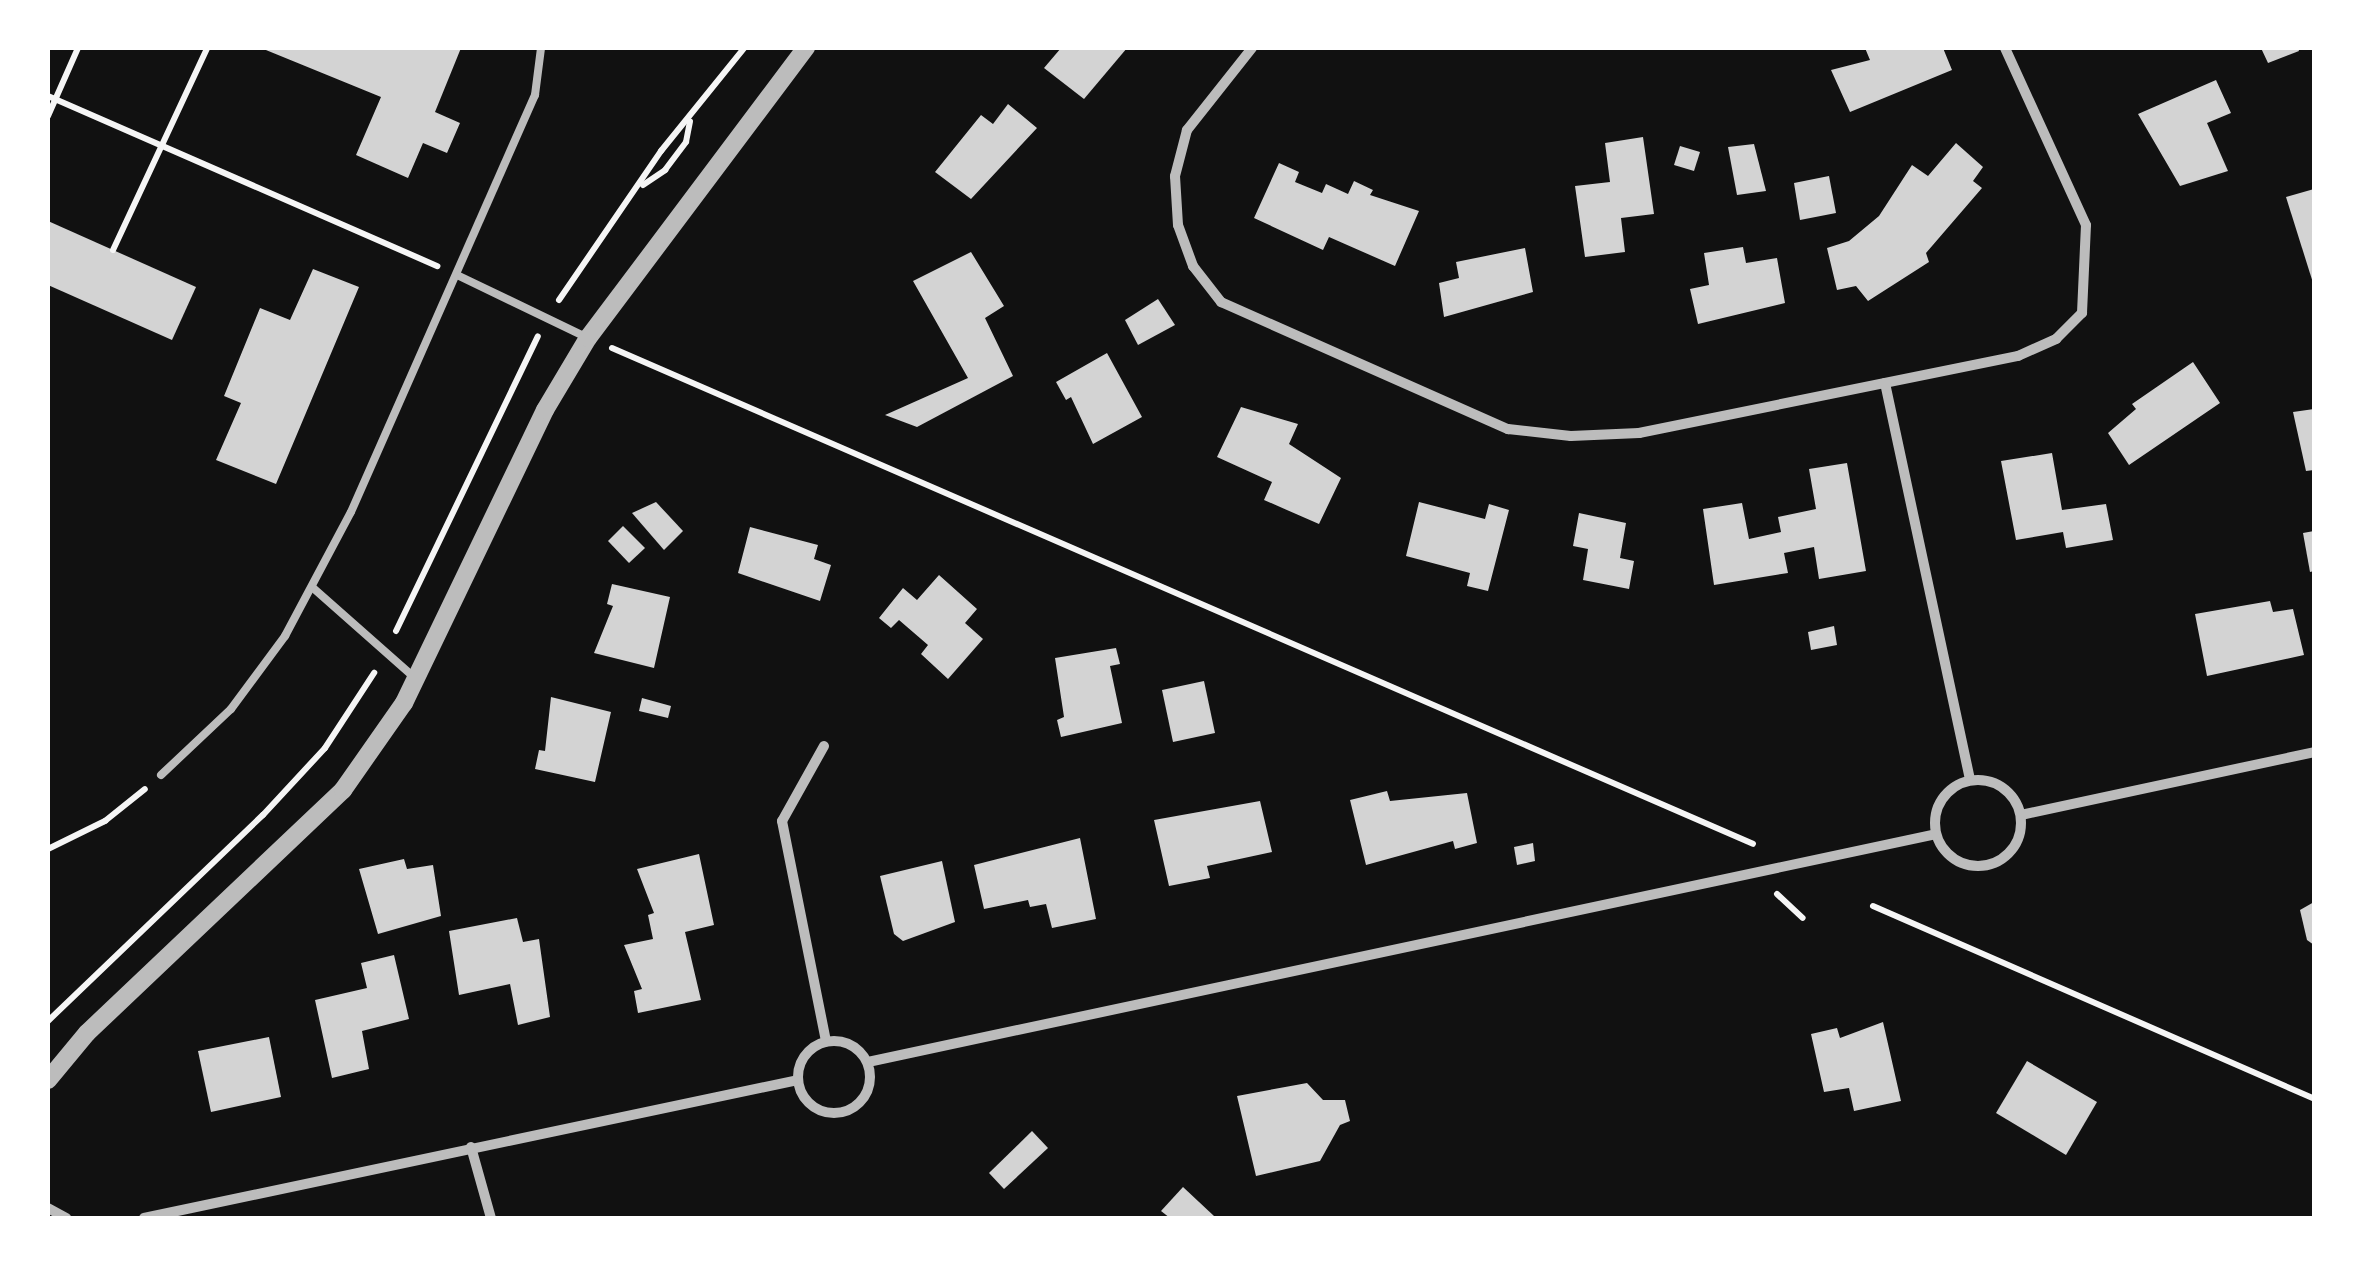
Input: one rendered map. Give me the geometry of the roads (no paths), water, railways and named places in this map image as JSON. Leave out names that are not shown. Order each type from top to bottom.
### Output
[{"type":"street","points":[[48,1080],[87,1033],[343,790],[416,679],[546,410],[588,338],[806,48]]},
{"type":"street","points":[[1252,48],[1188,130],[1175,176],[1178,226],[1194,266],[1221,302],[1508,429],[1570,436],[1640,432],[1885,383],[2018,356],[2056,338],[2082,313],[2089,271],[2086,225],[2004,48]]},
{"type":"street","points":[[1885,383],[1970,780]]},
{"type":"street","points":[[824,746],[782,821],[826,1042]]},
{"type":"street","points":[[2021,814],[2314,752]]},
{"type":"street","points":[[1970,780],[2002,787],[2021,814],[2018,841],[1988,865],[1950,856],[1936,834],[1941,800],[1970,780]]},
{"type":"street","points":[[868,1062],[1936,834]]},
{"type":"street","points":[[798,1080],[808,1051],[826,1042],[846,1042],[868,1062]]},
{"type":"street","points":[[798,1080],[819,1110],[843,1112],[864,1099],[868,1062]]},
{"type":"street","points":[[144,1218],[798,1080]]},
{"type":"street","points":[[471,1147],[491,1218]]},
{"type":"street","points":[[48,1208],[66,1218]]},
{"type":"lane","points":[[161,775],[230,709],[285,636],[312,587],[536,96],[541,48]]},
{"type":"lane","points":[[457,275],[588,338]]},
{"type":"lane","points":[[312,587],[416,679]]}]
